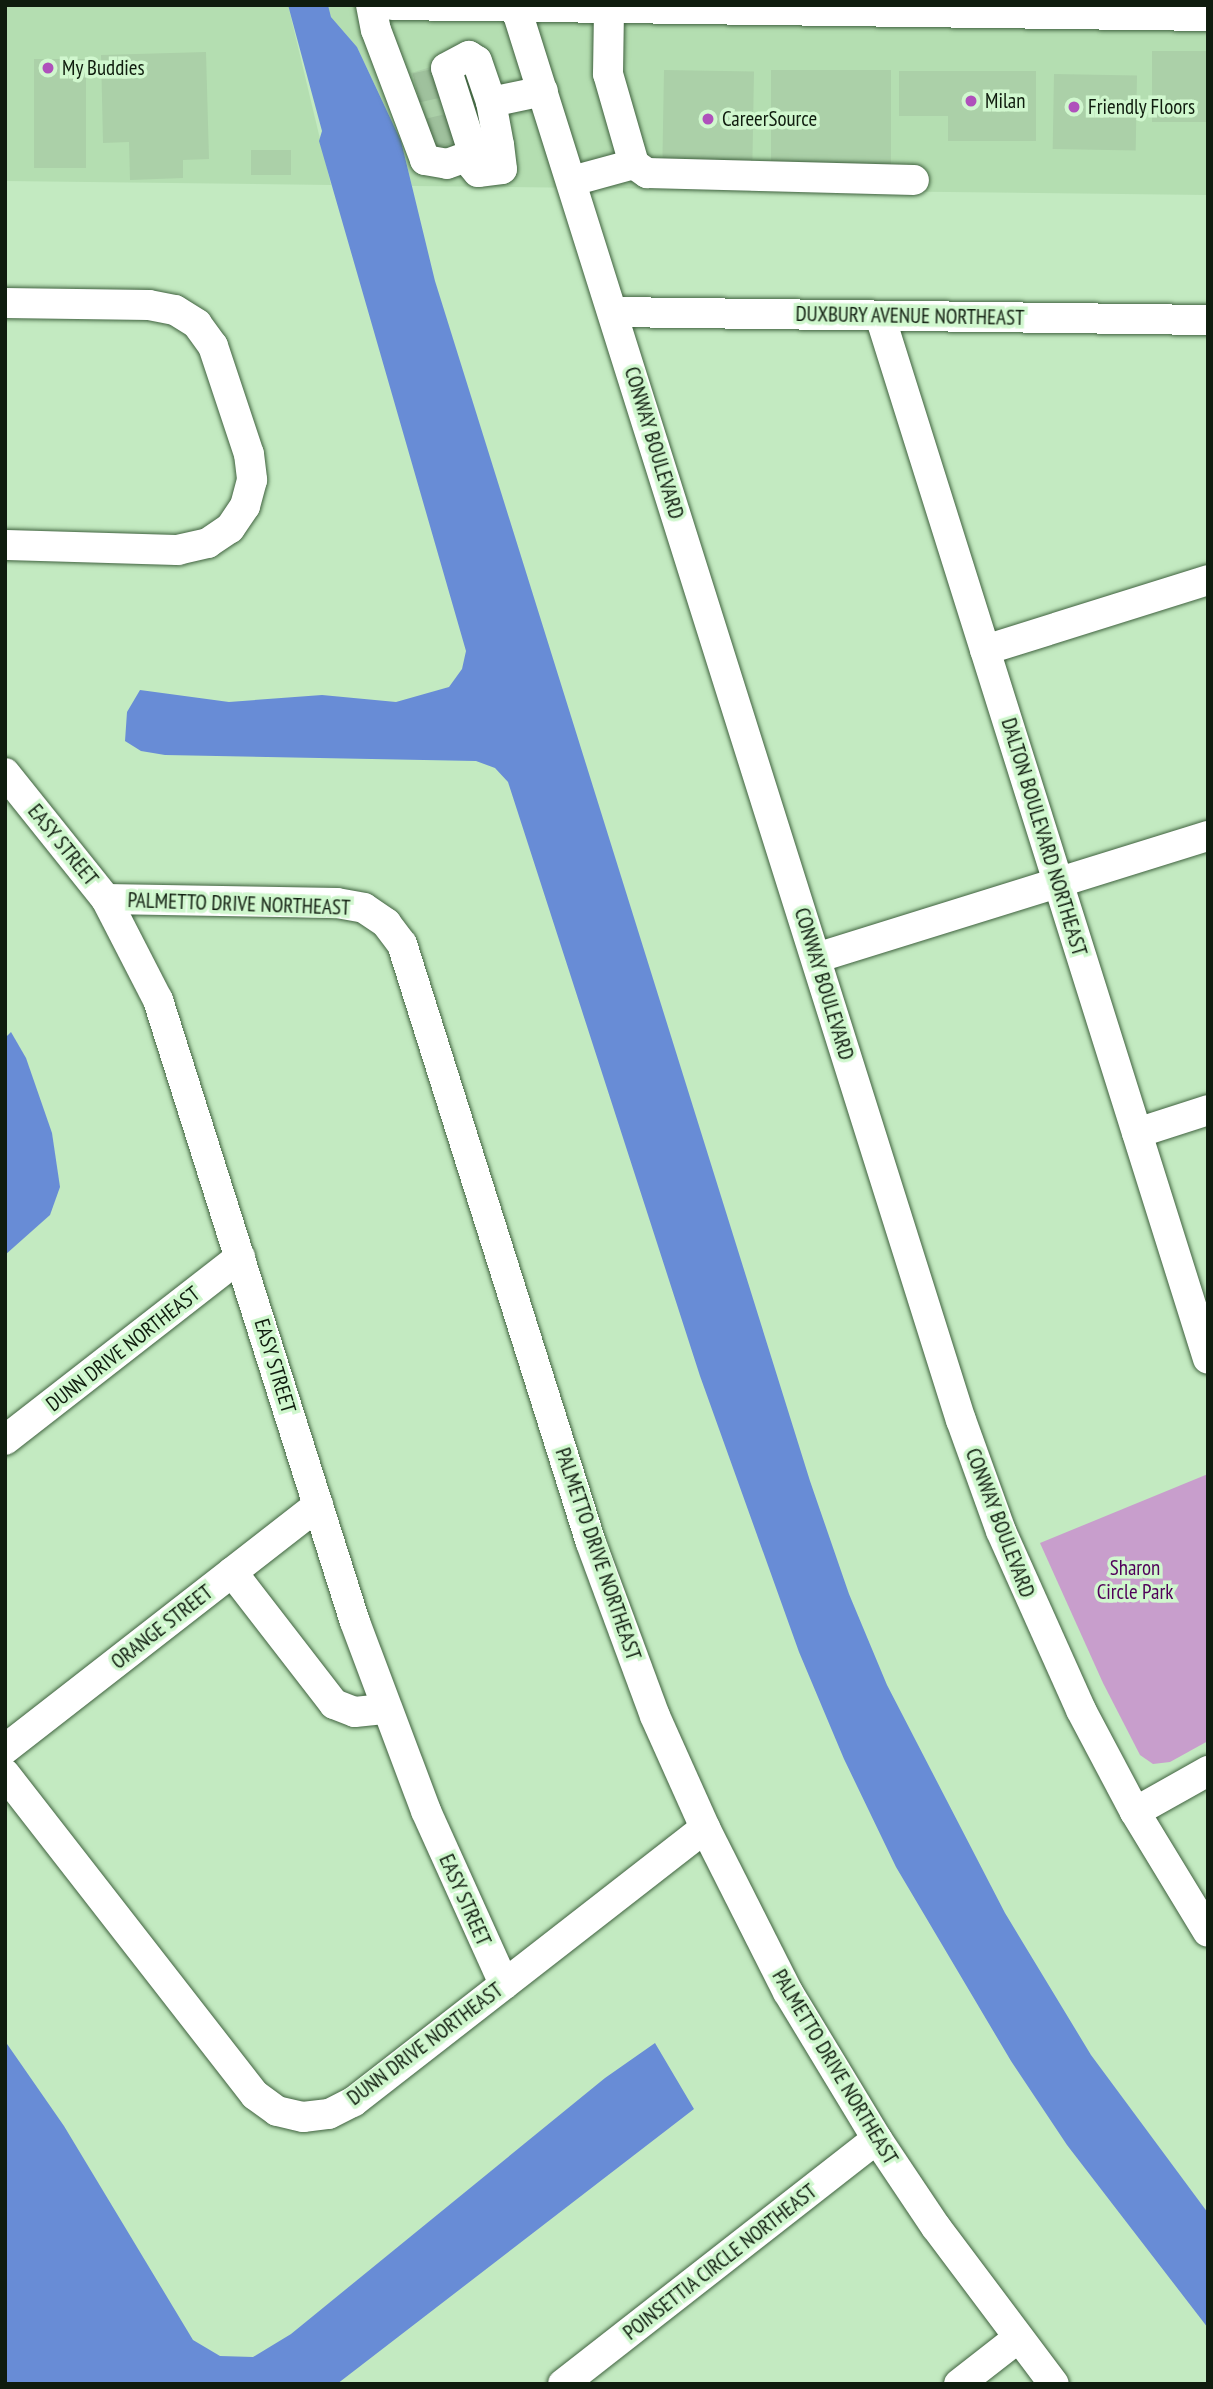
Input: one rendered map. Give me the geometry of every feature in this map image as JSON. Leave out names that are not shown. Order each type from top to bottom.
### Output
[{"type":"street","points":[[371,5],[432,87],[442,130],[425,160],[447,164],[480,153]]},
{"type":"street","points":[[392,5],[1208,16]]},
{"type":"street","name":"CONWAY BOULEVARD","points":[[516,6],[961,1420],[1001,1531],[1080,1710],[1135,1812],[1208,1932]]},
{"type":"street","points":[[609,8],[608,74],[634,163],[647,173],[914,180]]},
{"type":"street","points":[[469,56],[477,61],[487,93],[480,153],[442,130],[432,87],[446,68],[469,56]]},
{"type":"street","points":[[487,93],[543,91]]},
{"type":"street","points":[[572,181],[634,163]]},
{"type":"street","points":[[5,303],[149,305],[175,310],[197,324],[214,346],[249,454],[252,480],[245,506],[230,528],[208,543],[178,550],[5,545]]},
{"type":"street","name":"DUXBURY AVENUE NORTHEAST","points":[[613,312],[1208,320]]},
{"type":"street","name":"DALTON BOULEVARD NORTHEAST","points":[[880,316],[1208,1359]]},
{"type":"street","points":[[985,650],[1208,580]]},
{"type":"street","name":"EASY STREET","points":[[5,772],[106,900],[158,1000],[318,1505],[386,1709],[430,1822],[504,1984]]},
{"type":"street","points":[[816,958],[1208,836]]},
{"type":"street","name":"PALMETTO DRIVE NORTHEAST","points":[[106,900],[337,902],[375,915],[402,944],[591,1544],[655,1716],[705,1828],[788,1992],[877,2139],[1018,2338],[1054,2384]]},
{"type":"street","points":[[1136,1133],[1208,1110]]},
{"type":"street","name":"DUNN DRIVE NORTHEAST","points":[[5,1440],[240,1257]]},
{"type":"street","name":"ORANGE STREET","points":[[5,1749],[318,1505]]},
{"type":"street","points":[[232,1572],[334,1704],[355,1712],[386,1709]]},
{"type":"street","points":[[1135,1812],[1208,1771]]},
{"type":"street","name":"DUNN DRIVE NORTHEAST","points":[[5,1774],[256,2095],[277,2111],[303,2117],[329,2114],[353,2102],[705,1828]]},
{"type":"street","name":"POINSETTIA CIRCLE NORTHEAST","points":[[563,2384],[877,2139]]},
{"type":"street","points":[[959,2384],[1018,2338]]},
{"type":"shaded area","points":[[5,5],[288,5],[331,185],[5,181]]},
{"type":"shaded area","points":[[328,5],[1208,5],[1208,195],[412,186],[401,141],[357,47],[331,17]]},
{"type":"green space","name":"Sharon Circle Park","points":[[1208,1474],[1208,1741],[1170,1762],[1153,1764],[1140,1755],[1103,1683],[1040,1543]]},
{"type":"water","points":[[288,5],[328,5],[331,17],[357,47],[401,141],[435,281],[810,1481],[849,1594],[887,1685],[1005,1913],[1091,2055],[1208,2213],[1208,2328],[1067,2145],[1011,2061],[896,1867],[844,1759],[799,1652],[700,1376],[508,782],[495,768],[476,761],[165,755],[141,751],[125,741],[127,712],[140,690],[229,702],[322,695],[396,702],[449,687],[462,669],[466,651],[319,141],[322,131]]},
{"type":"water","points":[[11,1032],[26,1058],[52,1133],[60,1187],[50,1215],[5,1255],[5,1038]]},
{"type":"water","points":[[5,2041],[64,2126],[193,2340],[220,2356],[253,2357],[291,2334],[605,2078],[655,2043],[694,2109],[337,2384],[5,2384]]},
{"type":"building","points":[[1152,51],[1208,51],[1208,122],[1152,122]]},
{"type":"building","points":[[206,52],[209,159],[183,160],[183,178],[130,180],[129,142],[103,143],[101,55]]},
{"type":"building","points":[[34,59],[86,59],[86,168],[34,168]]},
{"type":"building","points":[[437,65],[462,145],[436,153],[411,73]]},
{"type":"building","name":"CareerSource","points":[[664,70],[754,72],[752,169],[662,167]]},
{"type":"building","points":[[771,70],[891,70],[891,171],[771,171]]},
{"type":"building","points":[[899,71],[1036,71],[1036,141],[948,141],[948,116],[899,116]]},
{"type":"building","points":[[1054,74],[1137,75],[1136,150],[1053,149]]},
{"type":"building","points":[[251,150],[291,150],[291,175],[251,175]]},
{"type":"tunnel","points":[[416,88],[442,82]]},
{"type":"tunnel","points":[[430,133],[456,127]]},
{"type":"place","name":"My Buddies","points":[[48,68]]},
{"type":"place","name":"Milan","points":[[971,101]]},
{"type":"place","name":"Friendly Floors","points":[[1074,107]]},
{"type":"place","name":"CareerSource","points":[[708,119]]}]
